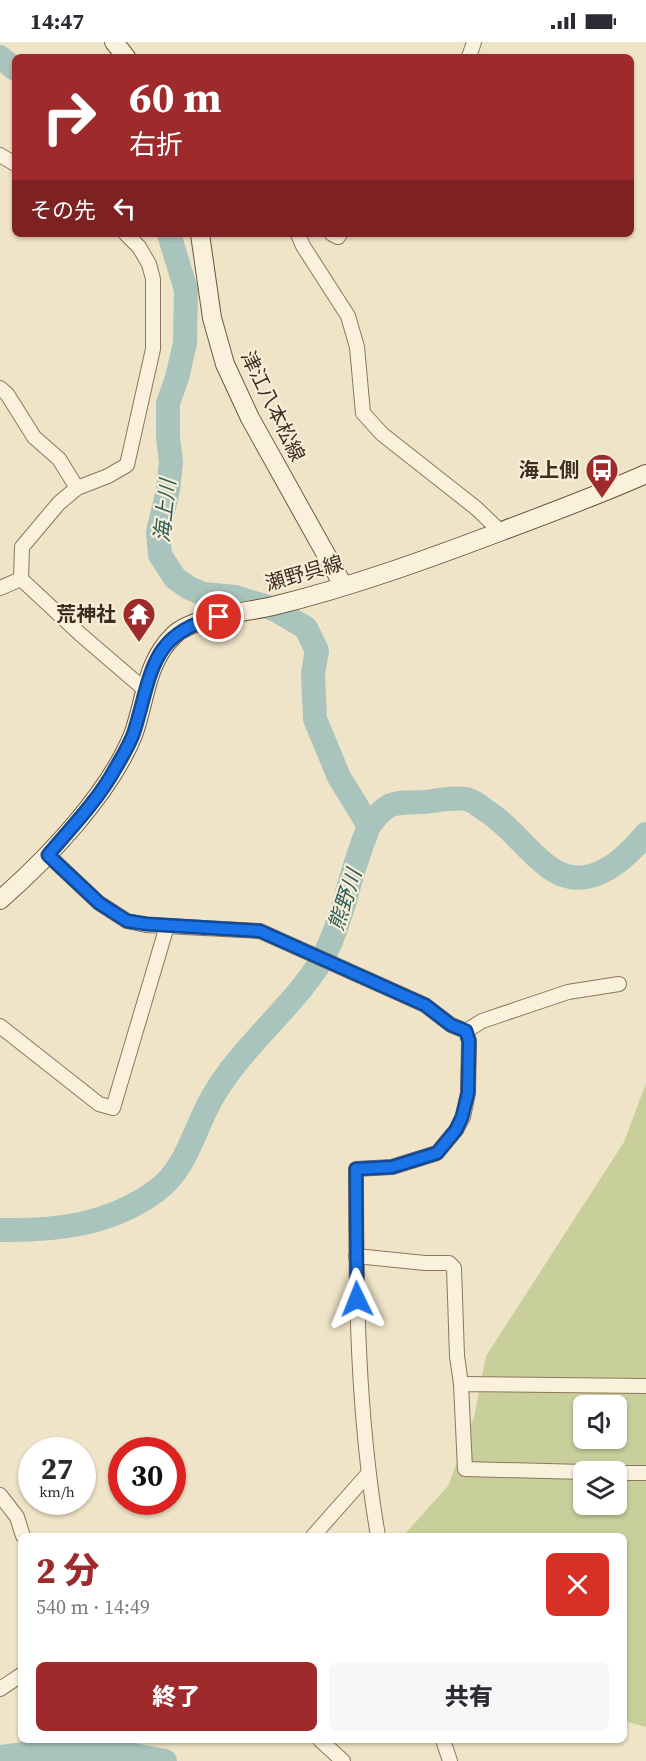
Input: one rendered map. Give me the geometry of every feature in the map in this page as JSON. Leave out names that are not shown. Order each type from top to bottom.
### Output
[{"type":"main road","points":[[114,42],[124,54]]},
{"type":"main road","name":"津江八本松線","points":[[200,237],[212,318],[225,364],[250,418],[343,585]]},
{"type":"main road","name":"瀬野呉線","points":[[0,900],[48,855],[114,771],[133,734],[144,689],[156,659],[175,634],[200,621],[292,601],[415,564],[646,474]]},
{"type":"street","points":[[129,237],[139,247],[149,264],[153,279],[153,349],[127,465],[108,476],[77,488],[59,503],[22,547],[21,579],[144,689]]},
{"type":"street","points":[[299,237],[348,316],[357,347],[363,413],[390,441],[476,508],[501,532]]},
{"type":"street","points":[[0,388],[7,394],[34,437],[59,459],[77,488]]},
{"type":"street","points":[[0,588],[21,579]]},
{"type":"street","points":[[48,855],[99,903],[127,921],[167,926],[260,931],[425,1005],[451,1025],[466,1031]]},
{"type":"street","points":[[0,1026],[99,1104],[113,1108],[167,926]]},
{"type":"street","points":[[466,1031],[482,1021],[568,992],[619,984]]},
{"type":"street","points":[[377,1533],[367,1475],[361,1405],[356,1256],[356,1169],[392,1167],[437,1153],[456,1130],[468,1093],[469,1041],[466,1031]]},
{"type":"street","points":[[356,1256],[425,1263],[449,1263],[454,1268],[457,1356],[461,1384],[465,1469],[573,1472]]},
{"type":"street","points":[[461,1384],[646,1386]]},
{"type":"street","points":[[627,1473],[646,1473]]},
{"type":"street","points":[[316,1533],[367,1475]]},
{"type":"street","points":[[0,1495],[17,1516],[22,1533]]},
{"type":"street","points":[[0,1689],[18,1677]]},
{"type":"street","points":[[323,1743],[343,1761]]},
{"type":"street","points":[[444,1743],[450,1761]]},
{"type":"green space","points":[[646,1083],[646,1727],[627,1722],[627,1533],[406,1533],[448,1486],[474,1417],[486,1356],[624,1142]]},
{"type":"waterway","name":"海上川","points":[[0,57],[12,67]]},
{"type":"waterway","name":"海上川","points":[[170,237],[186,290],[185,343],[177,378],[168,403],[171,462],[168,490],[158,532],[160,555],[175,578],[189,588],[203,594],[235,597],[274,609],[306,628],[317,651],[313,673],[315,719],[339,777],[369,826]]},
{"type":"waterway","name":"熊野川","points":[[0,1230],[61,1227],[101,1219],[138,1202],[167,1182],[183,1160],[223,1080],[308,981],[320,963],[334,934],[369,826],[387,807],[398,803],[453,799],[472,801],[504,824],[546,865],[560,874],[574,877],[588,877],[613,865],[646,834]]},
{"type":"waterway","points":[[0,1757],[54,1750],[102,1749],[165,1761]]},
{"type":"place","name":"海上側","points":[[602,499]]},
{"type":"place","name":"荒神社","points":[[139,643]]},
{"type":"route","points":[[219,617],[200,621],[175,634],[156,659],[144,689],[133,734],[114,771],[48,855],[99,903],[127,921],[260,931],[425,1005],[451,1025],[466,1031],[469,1041],[468,1093],[456,1130],[437,1153],[392,1167],[356,1169],[357,1299]]}]
